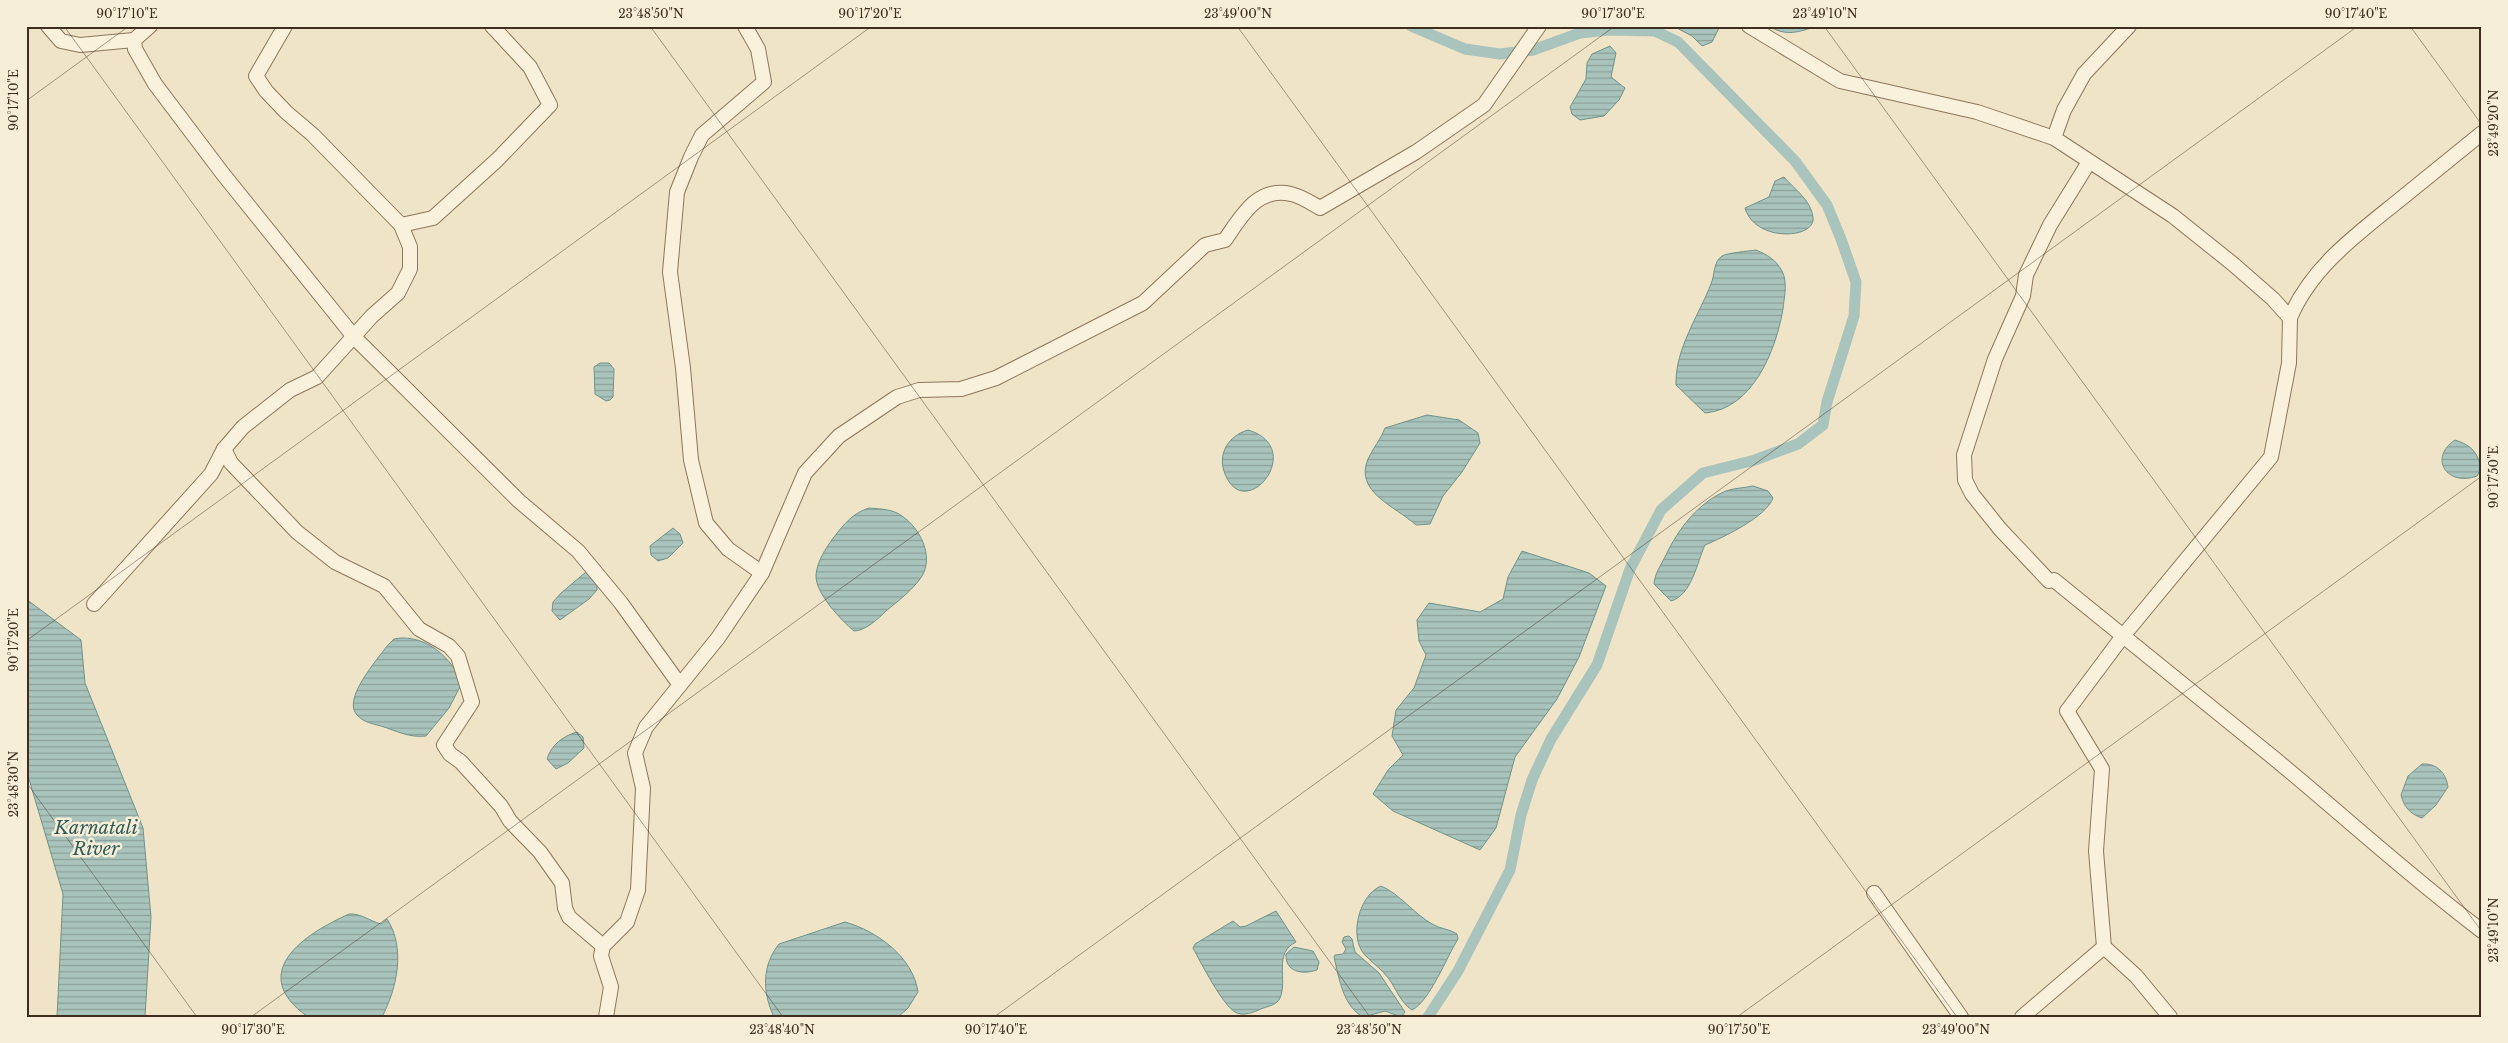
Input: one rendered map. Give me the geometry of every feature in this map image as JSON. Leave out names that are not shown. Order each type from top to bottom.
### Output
[{"type":"street","points":[[48,26],[61,41],[80,45],[134,40],[150,26]]},
{"type":"street","points":[[94,604],[211,474],[224,450],[243,427],[290,390],[317,377],[355,338],[372,316],[398,293],[410,270],[410,247],[402,225],[313,135],[286,112],[266,91],[256,76],[285,26]]},
{"type":"street","points":[[402,225],[433,218],[497,160],[550,105],[530,67],[492,26]]},
{"type":"street","points":[[746,26],[758,48],[764,82],[702,135],[691,157],[677,192],[670,272],[683,368],[691,460],[706,523],[728,549],[762,573]]},
{"type":"street","points":[[606,1017],[611,987],[601,956],[603,946],[627,922],[638,890],[643,788],[635,753],[646,727],[718,638],[762,573],[805,473],[839,436],[897,397],[919,390],[961,389],[996,378],[1143,303],[1205,245],[1225,240],[1249,206],[1270,193],[1291,194],[1320,208],[1416,152],[1484,105],[1540,26]]},
{"type":"street","points":[[1749,26],[1840,81],[1977,112],[2054,138],[2173,216],[2273,299],[2290,318]]},
{"type":"street","points":[[2054,138],[2064,110],[2084,74],[2130,26]]},
{"type":"street","points":[[134,40],[135,49],[154,84],[355,338],[428,413],[520,501],[578,551],[621,604],[680,685]]},
{"type":"street","points":[[2170,1017],[2136,976],[2104,947],[2096,851],[2102,769],[2067,711],[2124,636],[2271,457],[2289,363],[2290,318],[2296,302],[2311,279],[2356,234],[2482,133]]},
{"type":"street","points":[[2089,162],[2050,225],[2026,275],[2023,296],[1996,359],[1969,435],[1964,455],[1965,480],[2000,529],[2049,581],[2054,580],[2124,636],[2274,758],[2423,886],[2482,932]]},
{"type":"street","points":[[224,450],[231,463],[297,532],[335,562],[384,586],[419,629],[449,646],[458,656],[472,702],[444,745],[450,754],[473,775],[501,806],[510,821],[540,852],[562,883],[565,908],[569,917],[603,946]]},
{"type":"street","points":[[1874,893],[1960,1017]]},
{"type":"street","points":[[2022,1017],[2104,947]]},
{"type":"water","points":[[1673,26],[1720,26],[1712,42],[1702,46],[1692,36]]},
{"type":"water","points":[[1769,26],[1817,26],[1798,32],[1787,32]]},
{"type":"water","points":[[1610,46],[1616,53],[1611,77],[1625,88],[1619,100],[1604,116],[1580,120],[1572,114],[1570,107],[1586,79],[1587,63],[1592,54]]},
{"type":"water","points":[[1784,177],[1802,195],[1812,211],[1812,224],[1805,230],[1796,233],[1772,232],[1760,227],[1751,219],[1745,208],[1769,197],[1775,181]]},
{"type":"water","points":[[1756,250],[1774,261],[1784,275],[1783,309],[1775,342],[1768,359],[1749,389],[1736,401],[1722,409],[1705,413],[1676,385],[1679,359],[1683,346],[1711,284],[1719,259],[1728,254]]},
{"type":"water","points":[[600,363],[609,363],[614,369],[613,397],[606,401],[595,394],[594,367]]},
{"type":"water","points":[[1427,415],[1459,420],[1478,433],[1480,443],[1462,472],[1443,496],[1430,524],[1416,525],[1371,489],[1365,471],[1368,459],[1385,428]]},
{"type":"water","points":[[1248,430],[1265,439],[1273,452],[1272,465],[1266,478],[1257,487],[1245,491],[1234,487],[1225,474],[1222,460],[1223,453],[1230,441]]},
{"type":"water","points":[[2455,440],[2465,444],[2476,454],[2481,469],[2477,476],[2457,478],[2445,469],[2442,462],[2443,455],[2447,447]]},
{"type":"water","points":[[1753,486],[1768,491],[1773,498],[1769,505],[1744,526],[1705,545],[1689,585],[1678,598],[1671,601],[1654,584],[1658,569],[1683,526],[1698,509],[1716,496],[1729,490]]},
{"type":"water","points":[[869,508],[895,512],[909,521],[923,543],[926,551],[926,560],[922,576],[910,591],[871,624],[863,629],[854,631],[824,598],[816,575],[822,555],[845,523]]},
{"type":"water","points":[[673,528],[680,534],[683,543],[668,558],[658,561],[651,555],[650,546]]},
{"type":"water","points":[[1522,551],[1589,573],[1606,586],[1579,657],[1557,699],[1515,757],[1496,828],[1480,850],[1393,811],[1373,794],[1388,770],[1403,755],[1392,736],[1396,710],[1414,688],[1426,655],[1419,641],[1417,620],[1429,603],[1480,612],[1503,599],[1508,577]]},
{"type":"water","points":[[586,572],[589,573],[597,584],[597,590],[589,599],[560,620],[552,611],[553,602]]},
{"type":"water","name":"Karnatali River","points":[[26,599],[81,640],[85,683],[143,828],[151,917],[145,1017],[57,1017],[63,894],[26,769]]},
{"type":"water","points":[[401,638],[421,641],[430,645],[446,658],[462,683],[449,708],[426,736],[409,735],[368,722],[357,715],[354,708],[357,690],[369,670],[394,639]]},
{"type":"water","points":[[577,732],[583,737],[584,748],[568,763],[556,769],[547,759],[551,749],[562,739]]},
{"type":"water","points":[[2422,764],[2432,765],[2440,770],[2445,777],[2448,787],[2436,805],[2422,818],[2408,810],[2401,795],[2408,776]]},
{"type":"water","points":[[1381,886],[1388,889],[1432,924],[1457,934],[1458,939],[1431,989],[1419,1005],[1412,1010],[1402,1000],[1386,975],[1364,954],[1357,937],[1357,927],[1362,907],[1373,891]]},
{"type":"water","points":[[1276,911],[1296,942],[1289,947],[1283,960],[1283,983],[1280,998],[1275,1004],[1255,1011],[1245,1014],[1235,1012],[1218,992],[1193,948],[1195,944],[1233,921],[1240,927],[1246,926]]},
{"type":"water","points":[[349,914],[361,916],[381,924],[387,919],[393,930],[398,955],[392,994],[382,1017],[308,1017],[290,1001],[282,985],[282,970],[288,956],[300,944],[315,932]]},
{"type":"water","points":[[845,922],[857,926],[881,939],[901,957],[915,979],[918,992],[908,1008],[898,1017],[774,1017],[767,998],[766,988],[767,970],[773,952],[779,944]]},
{"type":"water","points":[[1349,936],[1352,939],[1355,952],[1379,973],[1405,1012],[1401,1017],[1385,1011],[1363,1017],[1356,1012],[1346,999],[1334,957],[1335,955],[1343,954],[1346,949],[1342,942],[1344,937]]},
{"type":"water","points":[[1294,947],[1313,951],[1319,962],[1317,970],[1300,972],[1295,971],[1288,965],[1286,954]]},
{"type":"waterway","points":[[1411,26],[1465,49],[1500,54],[1533,50],[1580,33],[1609,30],[1655,31],[1678,42],[1795,161],[1827,205],[1856,282],[1854,316],[1827,402],[1823,425],[1798,444],[1755,460],[1703,473],[1661,510],[1630,569],[1597,665],[1551,739],[1532,780],[1521,815],[1510,870],[1458,971],[1428,1017]]}]
